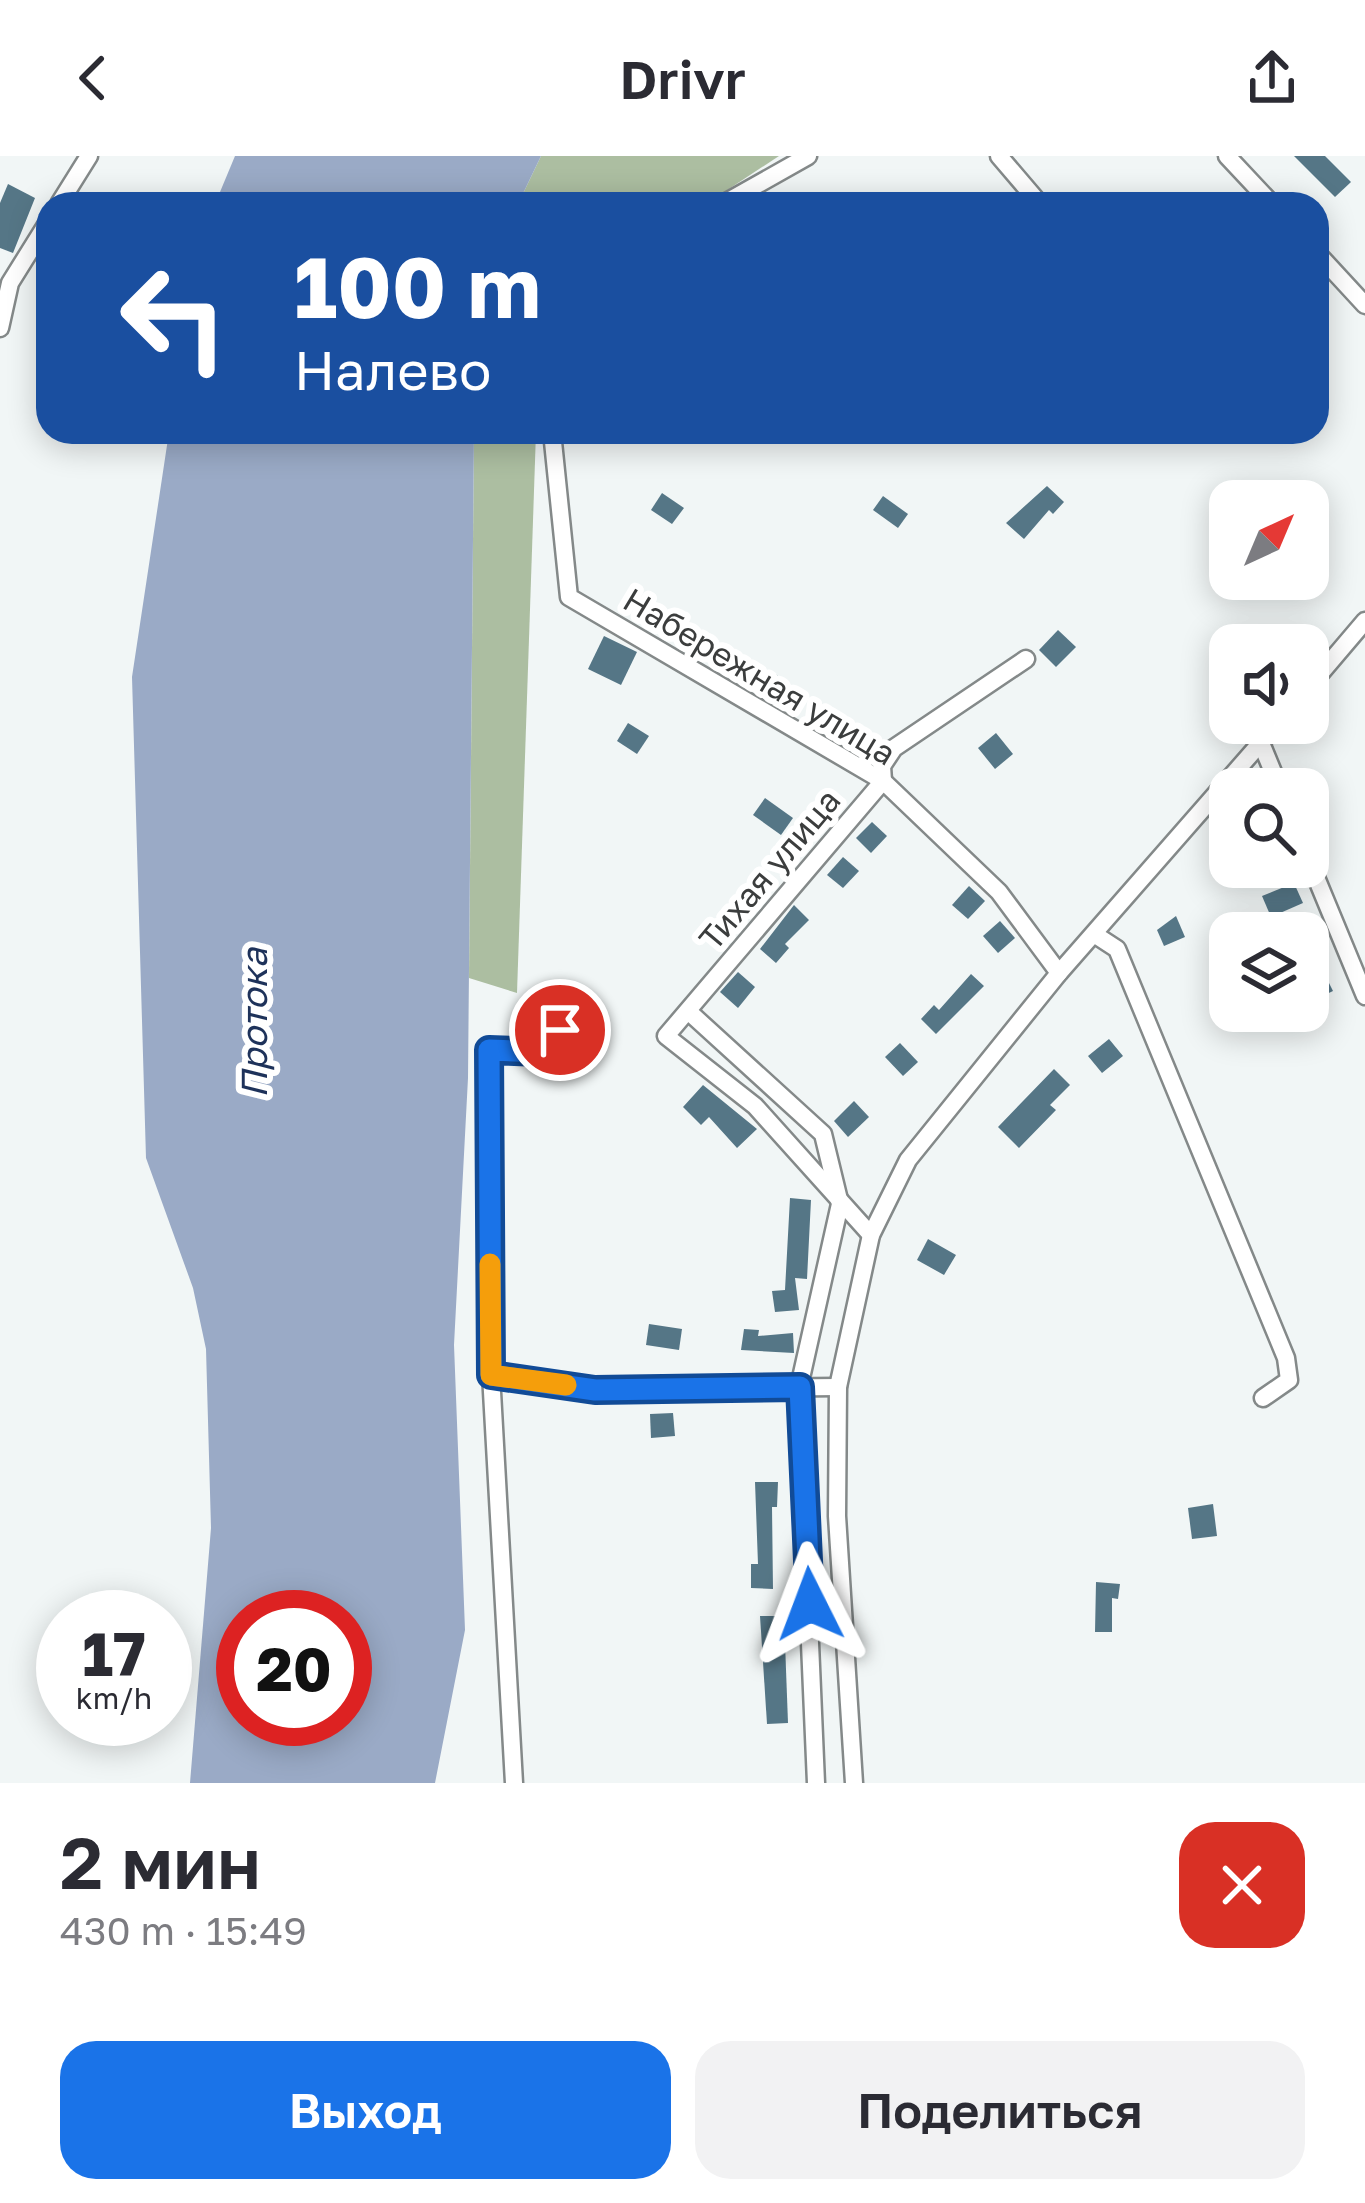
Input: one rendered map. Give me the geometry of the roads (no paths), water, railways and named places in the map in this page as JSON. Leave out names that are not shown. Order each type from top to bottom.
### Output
[{"type":"street","points":[[66,192],[89,156]]},
{"type":"street","points":[[744,192],[808,156]]},
{"type":"street","points":[[999,156],[1030,192]]},
{"type":"street","points":[[1228,156],[1261,192]]},
{"type":"street","points":[[0,328],[5,282],[36,239]]},
{"type":"street","points":[[1329,266],[1365,305]]},
{"type":"street","name":"Набережная улица","points":[[553,444],[568,597],[883,781],[999,892],[1059,973]]},
{"type":"street","points":[[1329,664],[1365,622]]},
{"type":"street","name":"Тихая улица","points":[[840,1204],[755,1106],[666,1036],[883,781],[882,766],[894,748],[1026,659]]},
{"type":"street","points":[[854,1783],[837,1516],[838,1388],[872,1235],[908,1160],[1059,973],[1260,744]]},
{"type":"street","points":[[1320,888],[1365,996]]},
{"type":"street","points":[[1094,934],[1117,949],[1286,1358],[1289,1380],[1263,1398]]},
{"type":"street","points":[[514,1783],[491,1375],[489,1050],[540,1052],[581,1007]]},
{"type":"street","points":[[688,1011],[824,1134],[840,1204],[800,1387],[816,1783]]},
{"type":"street","points":[[840,1204],[872,1235]]},
{"type":"street","points":[[491,1375],[595,1390],[838,1388]]},
{"type":"street","points":[[814,1690],[848,1689]]},
{"type":"water","points":[[235,156],[541,156],[524,192],[220,192]]},
{"type":"water","name":"Протока","points":[[167,444],[474,444],[468,1078],[454,1345],[465,1630],[435,1783],[190,1783],[211,1528],[206,1349],[193,1288],[146,1158],[132,677]]}]
